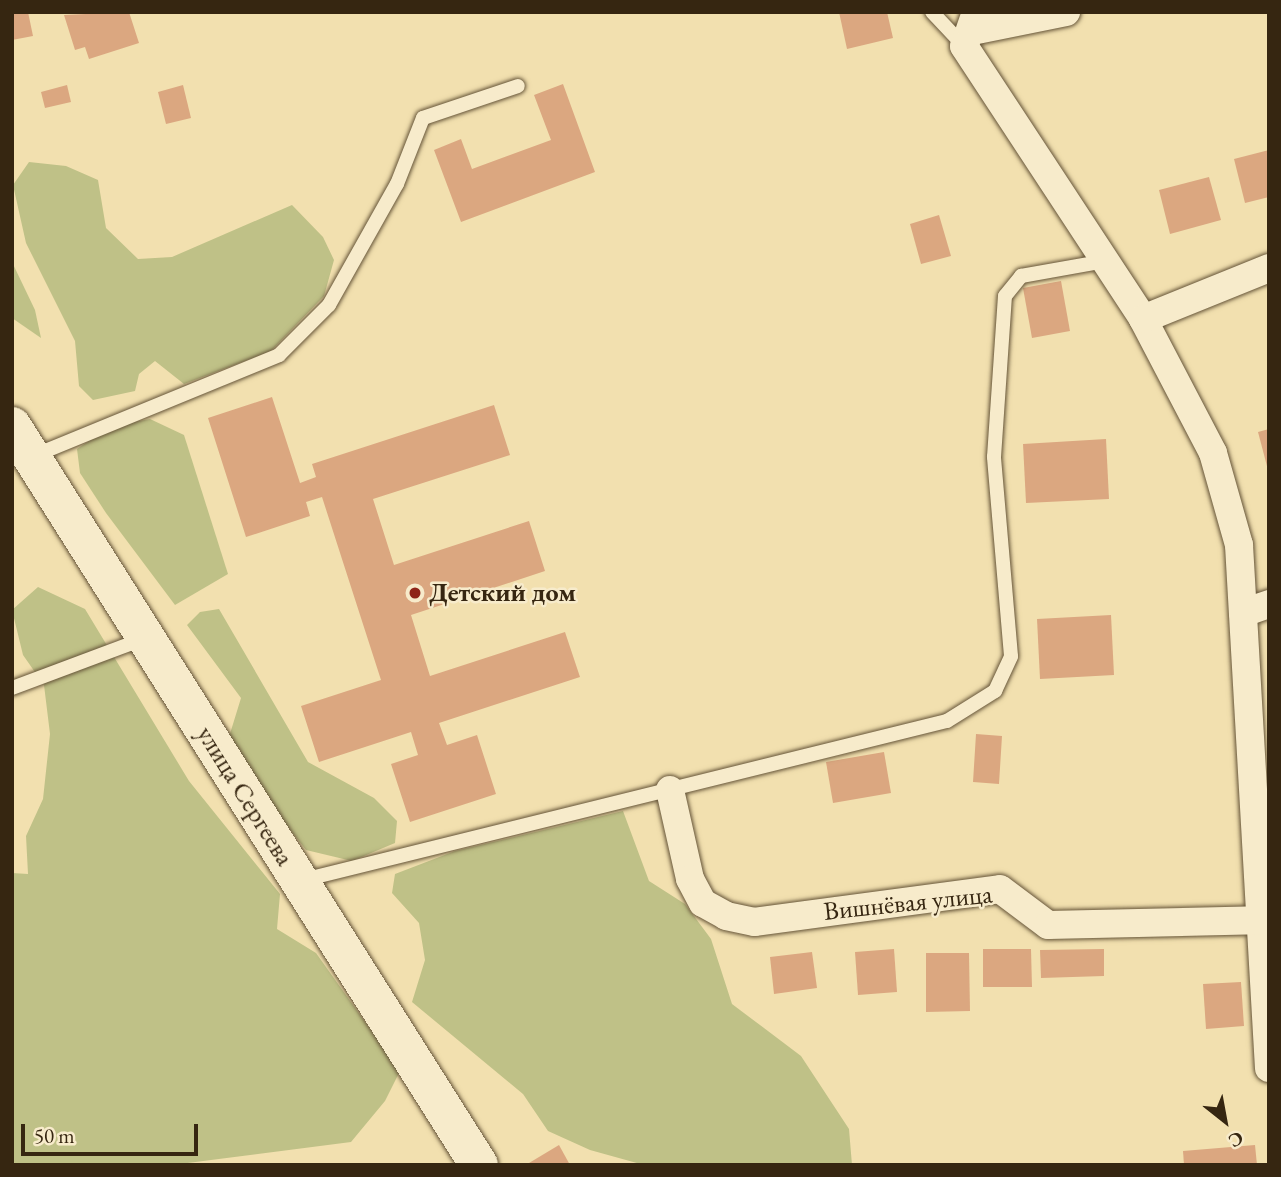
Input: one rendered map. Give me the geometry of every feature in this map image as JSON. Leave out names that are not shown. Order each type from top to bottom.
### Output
[{"type":"main road","name":"улица Сергеева","points":[[22,442],[479,1165]]},
{"type":"street","points":[[1066,12],[970,30],[1105,261],[1143,318],[1213,453],[1256,608],[1269,1068]]},
{"type":"street","points":[[1143,318],[1269,268]]},
{"type":"street","name":"Вишнёвая улица","points":[[670,790],[690,879],[703,902],[726,916],[754,922],[1000,889],[1048,925],[1266,920]]},
{"type":"lane","points":[[932,12],[970,30]]},
{"type":"lane","points":[[22,442],[279,355],[329,305],[397,184],[423,118],[518,86]]},
{"type":"lane","points":[[299,881],[947,721],[995,691],[1011,656],[994,457],[1005,296],[1021,276],[1105,261]]},
{"type":"lane","points":[[12,688],[145,638]]},
{"type":"green space","points":[[29,162],[66,166],[98,180],[106,228],[138,259],[172,257],[292,205],[323,237],[334,260],[324,296],[271,351],[184,384],[155,361],[139,374],[135,391],[93,400],[79,386],[75,341],[26,243],[13,185]]},
{"type":"green space","points":[[12,262],[35,310],[41,338],[12,318]]},
{"type":"green space","points":[[150,419],[184,435],[228,574],[175,605],[106,513],[80,473],[77,449],[111,426]]},
{"type":"green space","points":[[38,587],[85,609],[189,781],[280,894],[277,929],[316,953],[400,1071],[385,1101],[351,1142],[172,1165],[12,1165],[12,873],[28,874],[26,836],[43,799],[50,734],[44,685],[23,655],[12,610]]},
{"type":"green space","points":[[219,609],[308,762],[374,798],[397,821],[395,843],[352,861],[306,850],[262,794],[229,737],[241,698],[187,625],[200,612]]},
{"type":"green space","points":[[623,811],[649,881],[685,904],[711,939],[732,1004],[801,1056],[849,1129],[852,1165],[644,1165],[590,1150],[548,1131],[523,1094],[412,1002],[425,960],[419,923],[392,893],[395,874],[455,851]]},
{"type":"building","points":[[12,12],[28,12],[33,36],[12,40]]},
{"type":"building","points":[[129,12],[139,43],[89,59],[85,47],[75,50],[64,15]]},
{"type":"building","points":[[839,12],[887,12],[893,38],[847,49]]},
{"type":"building","points":[[563,84],[595,172],[461,222],[434,150],[461,139],[472,169],[551,140],[534,95]]},
{"type":"building","points":[[67,85],[71,102],[45,108],[41,92]]},
{"type":"building","points":[[183,85],[191,118],[166,124],[158,92]]},
{"type":"building","points":[[1269,150],[1269,197],[1245,203],[1234,159]]},
{"type":"building","points":[[1209,177],[1221,220],[1170,234],[1159,190]]},
{"type":"building","points":[[939,215],[951,256],[921,264],[910,224]]},
{"type":"building","points":[[1061,281],[1070,331],[1032,338],[1023,288]]},
{"type":"building","name":"Детский дом","points":[[272,397],[300,483],[316,477],[312,464],[494,405],[510,455],[373,499],[394,565],[529,521],[545,571],[411,615],[430,676],[565,632],[580,677],[439,723],[447,745],[477,735],[496,794],[410,822],[391,764],[418,755],[411,732],[319,762],[301,706],[381,680],[322,497],[306,502],[310,516],[246,537],[208,418]]},
{"type":"building","points":[[1269,429],[1269,469],[1268,470],[1258,432]]},
{"type":"building","points":[[1106,439],[1109,499],[1026,503],[1023,444]]},
{"type":"building","points":[[1111,615],[1114,675],[1040,679],[1037,619]]},
{"type":"building","points":[[976,734],[1002,736],[999,784],[973,782]]},
{"type":"building","points":[[884,752],[891,793],[833,803],[826,762]]},
{"type":"building","points":[[894,949],[897,992],[858,995],[855,952]]},
{"type":"building","points":[[983,949],[1031,949],[1032,987],[983,987]]},
{"type":"building","points":[[1104,949],[1104,976],[1041,978],[1040,950]]},
{"type":"building","points":[[812,952],[817,988],[774,994],[770,957]]},
{"type":"building","points":[[926,953],[969,953],[970,1011],[926,1012]]},
{"type":"building","points":[[1241,982],[1244,1026],[1206,1029],[1203,984]]},
{"type":"building","points":[[559,1145],[570,1165],[530,1165],[529,1163]]},
{"type":"building","points":[[1255,1145],[1257,1165],[1184,1165],[1183,1151]]},
{"type":"place","name":"Детский дом","points":[[415,593]]}]
